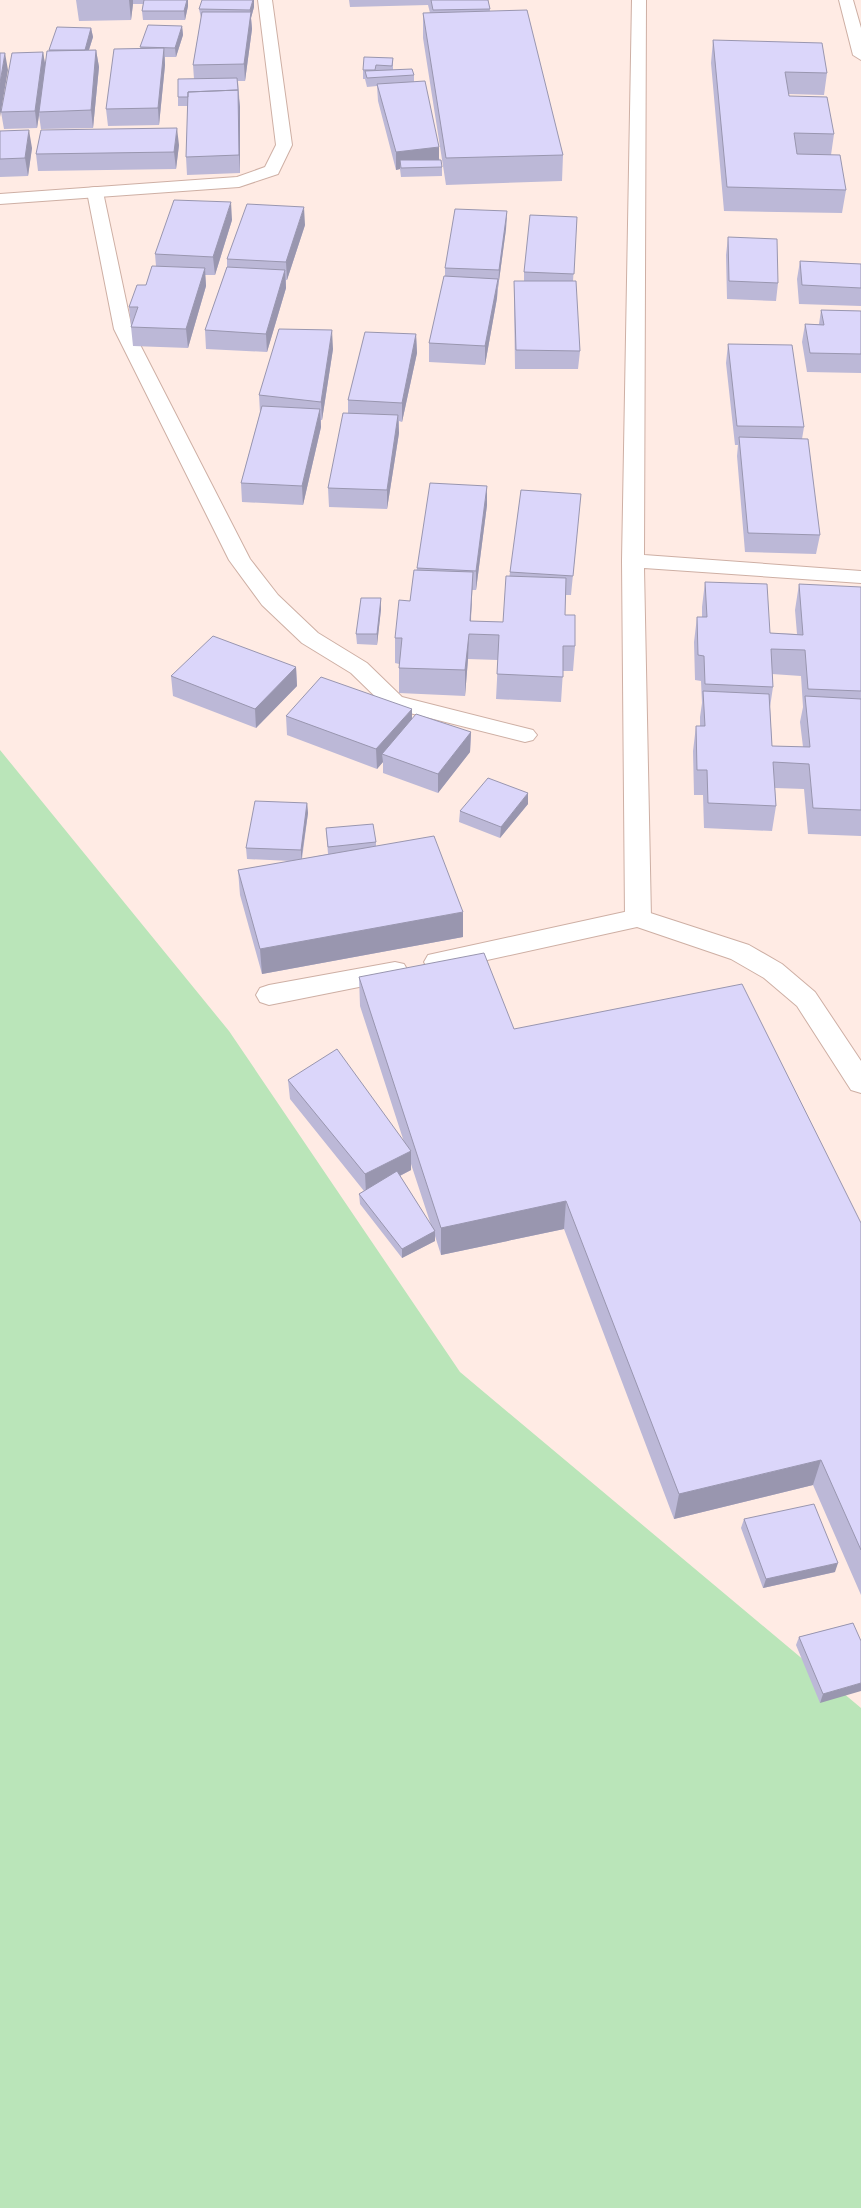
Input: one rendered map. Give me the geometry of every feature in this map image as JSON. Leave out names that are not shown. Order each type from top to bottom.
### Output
[{"type":"street","points":[[0,199],[239,182],[272,170],[284,146],[265,0]]},
{"type":"street","points":[[638,918],[633,561],[639,0]]},
{"type":"street","points":[[846,0],[861,55]]},
{"type":"street","points":[[95,192],[122,329],[240,560],[270,600],[310,638],[359,668],[394,702],[525,736]]},
{"type":"street","points":[[633,561],[861,577]]},
{"type":"street","points":[[269,996],[451,960],[638,918],[740,952],[773,970],[806,999],[861,1083]]},
{"type":"green space","points":[[0,750],[229,1031],[460,1372],[861,1708],[861,2208],[0,2208]]},
{"type":"building","points":[[144,0],[187,0],[184,11],[142,11]]},
{"type":"building","points":[[202,0],[253,0],[250,10],[199,9]]},
{"type":"building","points":[[431,0],[488,0],[490,9],[433,10]]},
{"type":"building","points":[[527,10],[563,155],[446,158],[423,13]]},
{"type":"building","points":[[202,12],[251,12],[244,64],[193,65]]},
{"type":"building","points":[[148,25],[182,26],[175,48],[140,47]]},
{"type":"building","points":[[57,27],[91,28],[85,50],[49,50]]},
{"type":"building","points":[[713,40],[822,43],[827,73],[785,72],[789,96],[827,97],[834,134],[794,133],[797,154],[840,155],[846,190],[727,187]]},
{"type":"building","points":[[164,48],[158,108],[106,109],[114,49]]},
{"type":"building","points":[[96,50],[91,110],[39,112],[47,51]]},
{"type":"building","points":[[43,52],[35,111],[1,112],[12,53]]},
{"type":"building","points":[[0,53],[5,53],[0,83]]},
{"type":"building","points":[[364,57],[393,58],[392,66],[376,65],[375,70],[363,70]]},
{"type":"building","points":[[412,69],[414,75],[367,78],[365,71]]},
{"type":"building","points":[[237,78],[238,90],[188,92],[188,97],[178,97],[178,79]]},
{"type":"building","points":[[425,81],[439,147],[396,152],[377,84]]},
{"type":"building","points":[[238,90],[239,155],[186,157],[188,92]]},
{"type":"building","points":[[177,128],[174,152],[36,154],[41,130]]},
{"type":"building","points":[[29,130],[25,158],[0,159],[0,131]]},
{"type":"building","points":[[400,160],[441,160],[442,167],[401,168]]},
{"type":"building","points":[[174,200],[231,202],[213,257],[155,254]]},
{"type":"building","points":[[247,204],[304,207],[286,262],[227,259]]},
{"type":"building","points":[[455,209],[507,211],[499,270],[445,268]]},
{"type":"building","points":[[530,215],[577,217],[574,274],[524,272]]},
{"type":"building","points":[[728,237],[777,239],[778,283],[729,281]]},
{"type":"building","points":[[800,261],[861,264],[861,288],[802,285]]},
{"type":"building","points":[[152,266],[205,268],[186,329],[131,327],[138,307],[129,307],[137,285],[146,285]]},
{"type":"building","points":[[227,267],[285,270],[266,334],[205,330]]},
{"type":"building","points":[[444,276],[498,279],[485,346],[429,343]]},
{"type":"building","points":[[514,281],[576,281],[580,351],[516,350]]},
{"type":"building","points":[[821,310],[861,311],[861,354],[810,353],[805,324],[824,325]]},
{"type":"building","points":[[279,329],[332,330],[321,402],[259,395]]},
{"type":"building","points":[[365,332],[416,334],[402,403],[348,400]]},
{"type":"building","points":[[728,344],[792,345],[804,427],[737,426]]},
{"type":"building","points":[[262,406],[320,409],[302,486],[241,483]]},
{"type":"building","points":[[343,413],[398,415],[387,490],[328,488]]},
{"type":"building","points":[[739,437],[808,439],[820,535],[748,533]]},
{"type":"building","points":[[430,483],[487,486],[476,571],[417,568]]},
{"type":"building","points":[[521,490],[581,494],[573,576],[510,572]]},
{"type":"building","points":[[414,570],[473,572],[470,621],[503,622],[506,576],[566,578],[565,615],[575,615],[575,646],[563,646],[563,677],[497,674],[499,635],[469,634],[465,670],[399,668],[402,638],[395,638],[399,600],[410,601]]},
{"type":"building","points":[[705,582],[767,584],[770,633],[803,635],[799,584],[861,587],[861,691],[808,689],[805,650],[771,649],[773,687],[705,684],[704,656],[698,655],[697,617],[707,617]]},
{"type":"building","points":[[361,598],[381,598],[377,634],[356,634]]},
{"type":"building","points":[[213,636],[296,667],[255,709],[171,676]]},
{"type":"building","points":[[321,677],[412,709],[376,749],[286,716]]},
{"type":"building","points":[[703,691],[769,694],[772,746],[810,747],[805,696],[861,699],[861,810],[813,808],[809,764],[773,762],[776,806],[708,803],[707,770],[697,770],[696,726],[705,726]]},
{"type":"building","points":[[416,714],[471,732],[438,774],[382,754]]},
{"type":"building","points":[[488,778],[528,793],[501,827],[460,811]]},
{"type":"building","points":[[255,801],[307,803],[301,850],[246,848]]},
{"type":"building","points":[[373,824],[376,842],[328,847],[326,828]]},
{"type":"building","points":[[434,836],[463,912],[260,949],[238,870]]},
{"type":"building","points":[[484,953],[514,1029],[742,984],[861,1223],[861,1550],[821,1460],[679,1494],[566,1201],[441,1228],[359,977]]},
{"type":"building","points":[[337,1049],[411,1151],[365,1174],[288,1080]]},
{"type":"building","points":[[397,1171],[435,1231],[402,1249],[359,1194]]},
{"type":"building","points":[[814,1504],[838,1563],[766,1579],[744,1519]]},
{"type":"building","points":[[853,1623],[861,1641],[861,1683],[823,1694],[799,1637]]}]
